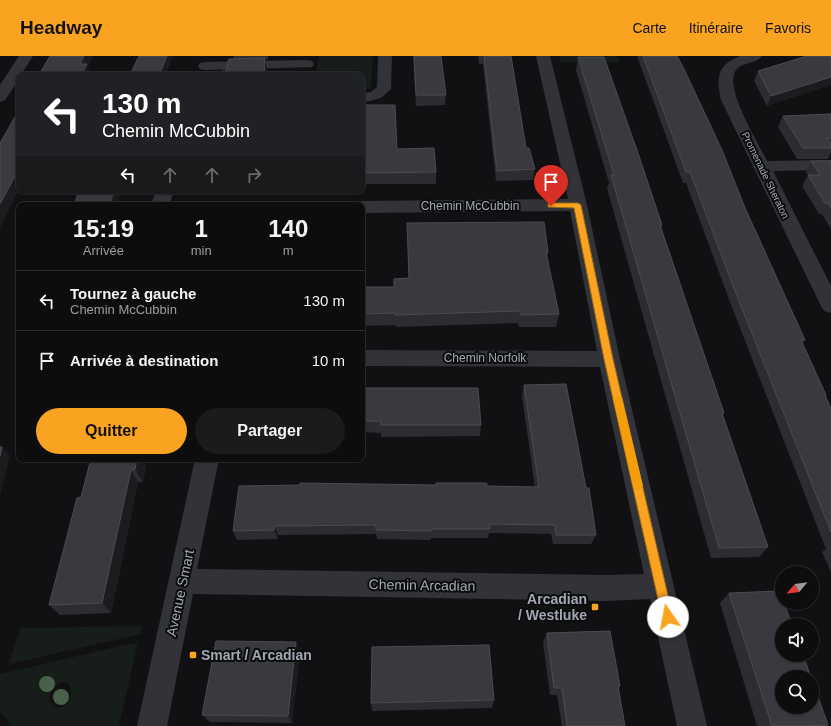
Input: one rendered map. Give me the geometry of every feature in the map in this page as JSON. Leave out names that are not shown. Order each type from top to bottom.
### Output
[{"type":"street","points":[[0,97],[26,56]]},
{"type":"street","points":[[365,97],[376,95],[384,89],[385,56]]},
{"type":"street","points":[[543,56],[578,205],[608,359],[692,726]]},
{"type":"street","name":"Promenade Sheraton","points":[[756,56],[740,61],[731,66],[725,75],[724,86],[729,100],[761,166],[831,306]]},
{"type":"street","points":[[205,66],[307,65]]},
{"type":"street","points":[[761,166],[831,165]]},
{"type":"street","name":"Chemin McCubbin","points":[[365,207],[578,205]]},
{"type":"street","name":"Chemin Norfolk","points":[[365,358],[608,359]]},
{"type":"street","name":"Avenue Smart","points":[[152,726],[206,462]]},
{"type":"street","name":"Chemin Arcadian","points":[[182,581],[606,588],[661,586]]},
{"type":"shaded area","points":[[319,56],[373,56],[371,87],[365,90],[365,72],[316,72]]},
{"type":"shaded area","points":[[559,56],[617,56],[619,62],[560,62]]},
{"type":"shaded area","points":[[142,626],[141,634],[9,664],[20,628]]},
{"type":"shaded area","points":[[138,642],[119,726],[12,726],[0,711],[0,674]],"holes":[[[61,682],[68,683],[71,697],[67,704],[55,708],[49,697],[51,690]]]},
{"type":"building","points":[[50,56],[84,56],[80,64],[87,64],[83,72],[41,72]]},
{"type":"building","points":[[139,56],[167,56],[160,72],[131,72]]},
{"type":"building","points":[[414,56],[441,56],[446,95],[416,95]]},
{"type":"building","points":[[484,56],[511,56],[526,148],[529,148],[535,169],[497,171]]},
{"type":"building","points":[[643,56],[677,56],[722,150],[745,208],[805,340],[801,340],[831,409],[831,532],[735,291],[690,172],[686,172]]},
{"type":"building","points":[[807,56],[831,56],[831,77],[771,96],[758,71]]},
{"type":"building","points":[[578,57],[604,57],[639,156],[662,225],[660,225],[724,413],[722,413],[768,547],[719,548],[611,175],[614,175]]},
{"type":"building","points":[[265,58],[264,72],[222,72],[226,71],[229,59]]},
{"type":"building","points":[[365,105],[395,105],[397,149],[434,148],[436,172],[365,173]]},
{"type":"building","points":[[831,114],[831,138],[827,138],[831,148],[803,148],[783,116]]},
{"type":"building","points":[[16,115],[16,176],[0,204],[0,143]]},
{"type":"building","points":[[811,161],[831,161],[831,208],[828,203],[825,203],[808,175],[820,175]]},
{"type":"building","points":[[78,194],[113,194],[110,202],[75,202]]},
{"type":"building","points":[[544,222],[548,252],[546,252],[559,314],[521,315],[520,311],[395,315],[395,313],[365,314],[365,287],[394,287],[394,279],[409,278],[407,223]]},
{"type":"building","points":[[566,384],[586,488],[589,488],[596,535],[556,535],[555,525],[489,524],[490,529],[431,529],[431,531],[376,530],[376,525],[275,526],[274,530],[233,531],[239,486],[300,485],[300,483],[436,485],[436,483],[487,483],[487,486],[539,487],[524,385]]},
{"type":"building","points":[[365,388],[478,388],[481,425],[381,425],[381,421],[365,421]]},
{"type":"building","points":[[90,462],[136,462],[135,469],[131,470],[102,603],[49,605],[77,498],[81,497]]},
{"type":"building","points":[[775,591],[775,610],[787,610],[789,618],[775,618],[775,662],[806,662],[808,670],[775,670],[775,714],[819,714],[819,700],[828,725],[772,726],[729,593]]},
{"type":"building","points":[[610,631],[620,686],[618,686],[625,726],[567,726],[562,688],[554,688],[547,633]]},
{"type":"building","points":[[216,641],[296,642],[288,716],[202,715]]},
{"type":"building","points":[[489,645],[494,700],[371,703],[372,647]]},
{"type":"slow traffic","points":[[618,398],[638,486]]},
{"type":"place","name":"Arcadian / Westluke","points":[[595,607]]},
{"type":"place","name":"Smart / Arcadian","points":[[193,655]]},
{"type":"route","points":[[551,206],[578,205],[608,359],[668,617]]}]
